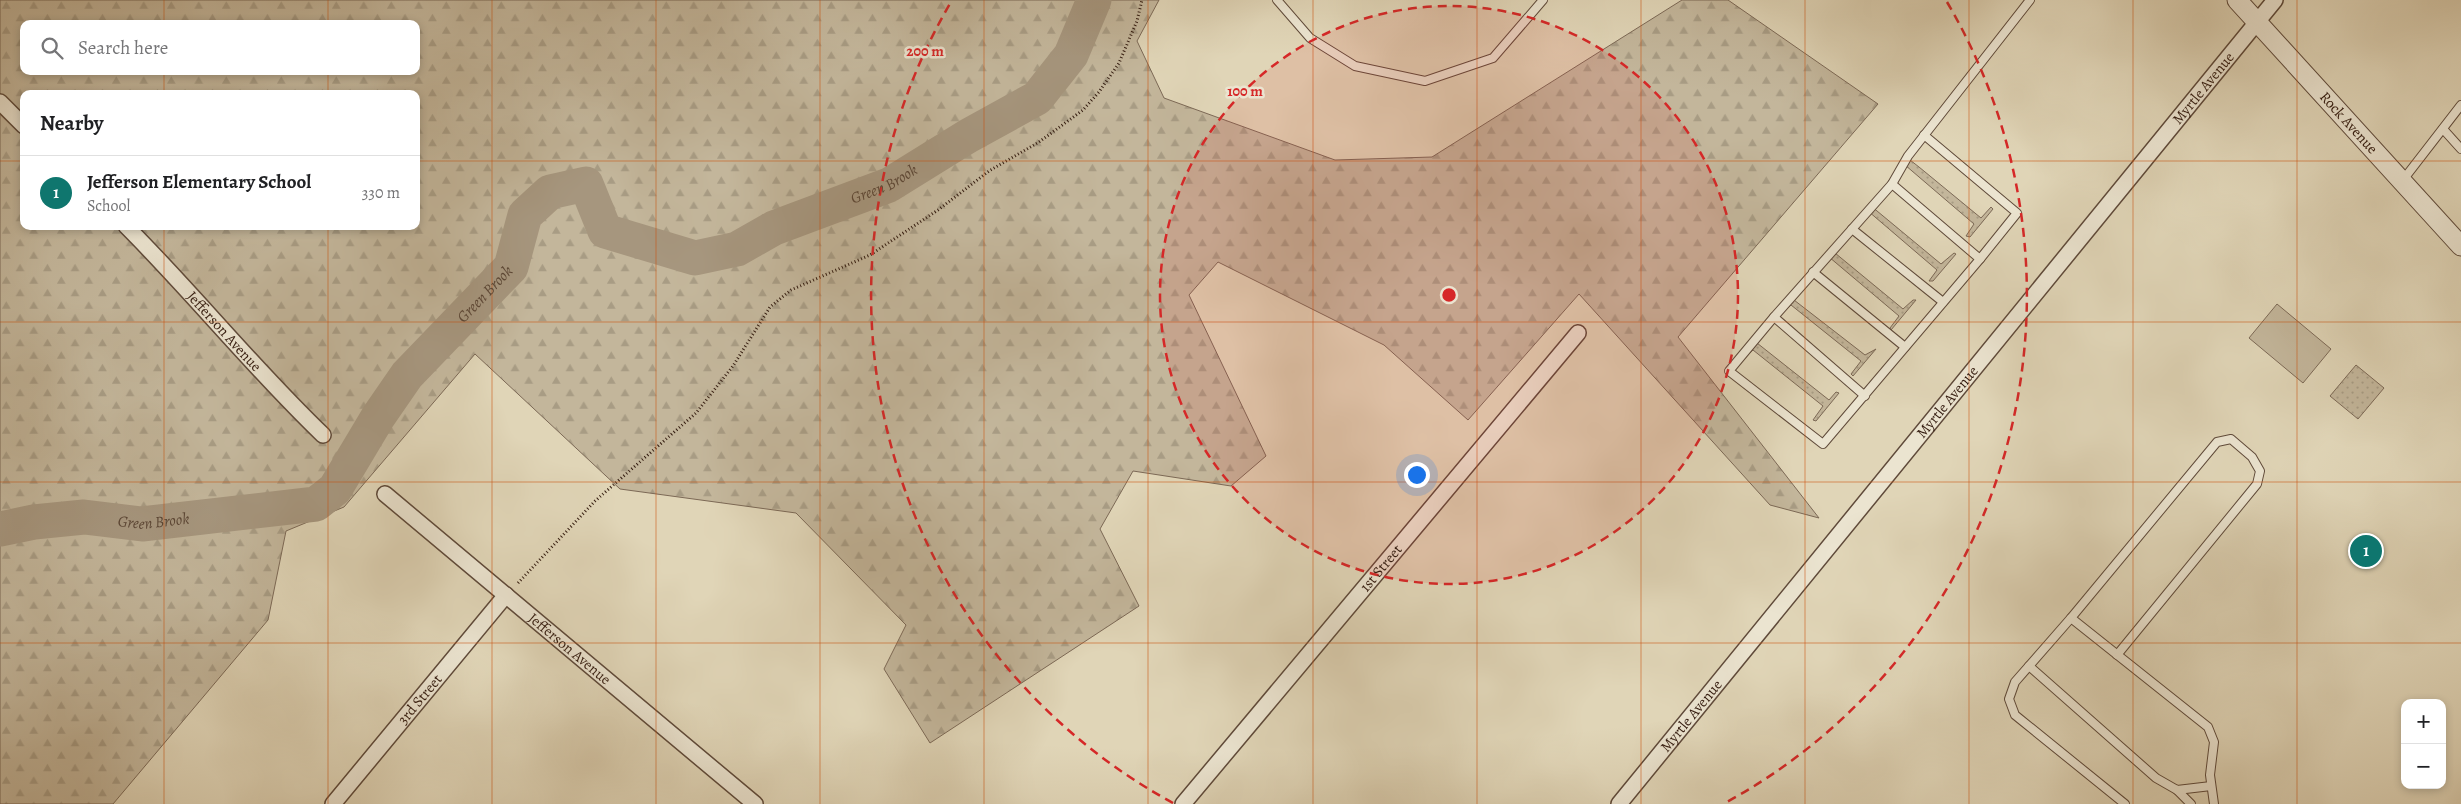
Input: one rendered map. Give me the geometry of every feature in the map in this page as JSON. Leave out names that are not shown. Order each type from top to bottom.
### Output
[{"type":"street","name":"Rock Avenue","points":[[2237,0],[2461,246]]},
{"type":"street","name":"Myrtle Avenue","points":[[1619,804],[1809,574],[2275,0]]},
{"type":"street","points":[[0,102],[20,122]]},
{"type":"street","name":"Jefferson Avenue","points":[[130,230],[169,268],[298,412],[323,436]]},
{"type":"street","name":"1st Street","points":[[1183,804],[1578,333]]},
{"type":"street","name":"Jefferson Avenue","points":[[386,494],[755,804]]},
{"type":"street","name":"3rd Street","points":[[333,804],[506,595]]},
{"type":"lane","points":[[1277,0],[1310,38],[1355,66],[1425,81],[1493,58],[1543,0]]},
{"type":"lane","points":[[1924,135],[2017,213],[1823,444],[1730,371],[1774,317],[1892,184],[1924,135],[2030,0]]},
{"type":"lane","points":[[2402,182],[2461,105]]},
{"type":"lane","points":[[2443,129],[2461,148]]},
{"type":"lane","points":[[1892,184],[1980,259]]},
{"type":"lane","points":[[1852,229],[1943,302]]},
{"type":"lane","points":[[1813,272],[1905,347]]},
{"type":"lane","points":[[1774,317],[1865,396]]},
{"type":"lane","points":[[2117,655],[2257,484],[2260,471],[2252,457],[2231,439],[2217,442],[2071,618],[2015,682],[2009,699],[2015,715],[2125,804]]},
{"type":"lane","points":[[2071,618],[2208,727],[2214,742],[2210,775],[2214,804]]},
{"type":"lane","points":[[2029,666],[2156,778],[2177,790],[2191,804]]},
{"type":"lane","points":[[2177,790],[2211,786]]},
{"type":"path","points":[[506,595],[595,501],[696,412],[733,366],[770,307],[791,290],[870,255],[938,210],[989,171],[1039,142],[1083,110],[1099,92],[1119,63],[1138,21],[1142,0]]},
{"type":"green space","points":[[0,0],[1159,0],[1137,41],[1164,98],[1335,160],[1432,157],[1682,0],[1728,0],[1878,104],[1678,337],[1819,518],[1770,505],[1579,294],[1468,420],[1384,345],[1218,262],[1189,295],[1266,456],[1231,486],[1133,471],[1100,529],[1139,606],[930,743],[884,669],[906,625],[796,513],[620,489],[475,354],[344,507],[286,531],[268,620],[113,804],[0,804]]},
{"type":"green space","points":[[1919,147],[1910,160],[1981,218],[1991,207],[1993,209],[1970,237],[1966,236],[1974,224],[1905,165]]},
{"type":"green space","points":[[1879,193],[1871,206],[1941,264],[1954,253],[1956,254],[1933,281],[1929,281],[1937,270],[1868,211],[1855,221]]},
{"type":"green space","points":[[1835,253],[1903,309],[1913,300],[1916,300],[1891,330],[1890,328],[1899,316],[1829,257]]},
{"type":"green space","points":[[1794,300],[1865,355],[1876,349],[1853,376],[1851,374],[1861,361],[1791,305],[1780,315]]},
{"type":"green space","points":[[2277,304],[2331,349],[2303,383],[2249,338]]},
{"type":"green space","points":[[1757,343],[1829,400],[1836,392],[1839,393],[1816,421],[1813,420],[1823,406],[1753,350],[1743,359]]},
{"type":"green space","points":[[2356,365],[2384,388],[2358,419],[2330,396]]},
{"type":"waterway","name":"Green Brook","points":[[0,529],[34,522],[84,517],[142,524],[316,504],[335,489],[378,417],[407,375],[511,267],[525,215],[550,192],[586,184],[605,231],[695,258],[737,249],[774,228],[889,185],[968,136],[1037,98],[1071,55],[1094,0]]},
{"type":"place","name":"Jefferson Elementary School","points":[[2366,551]]}]
